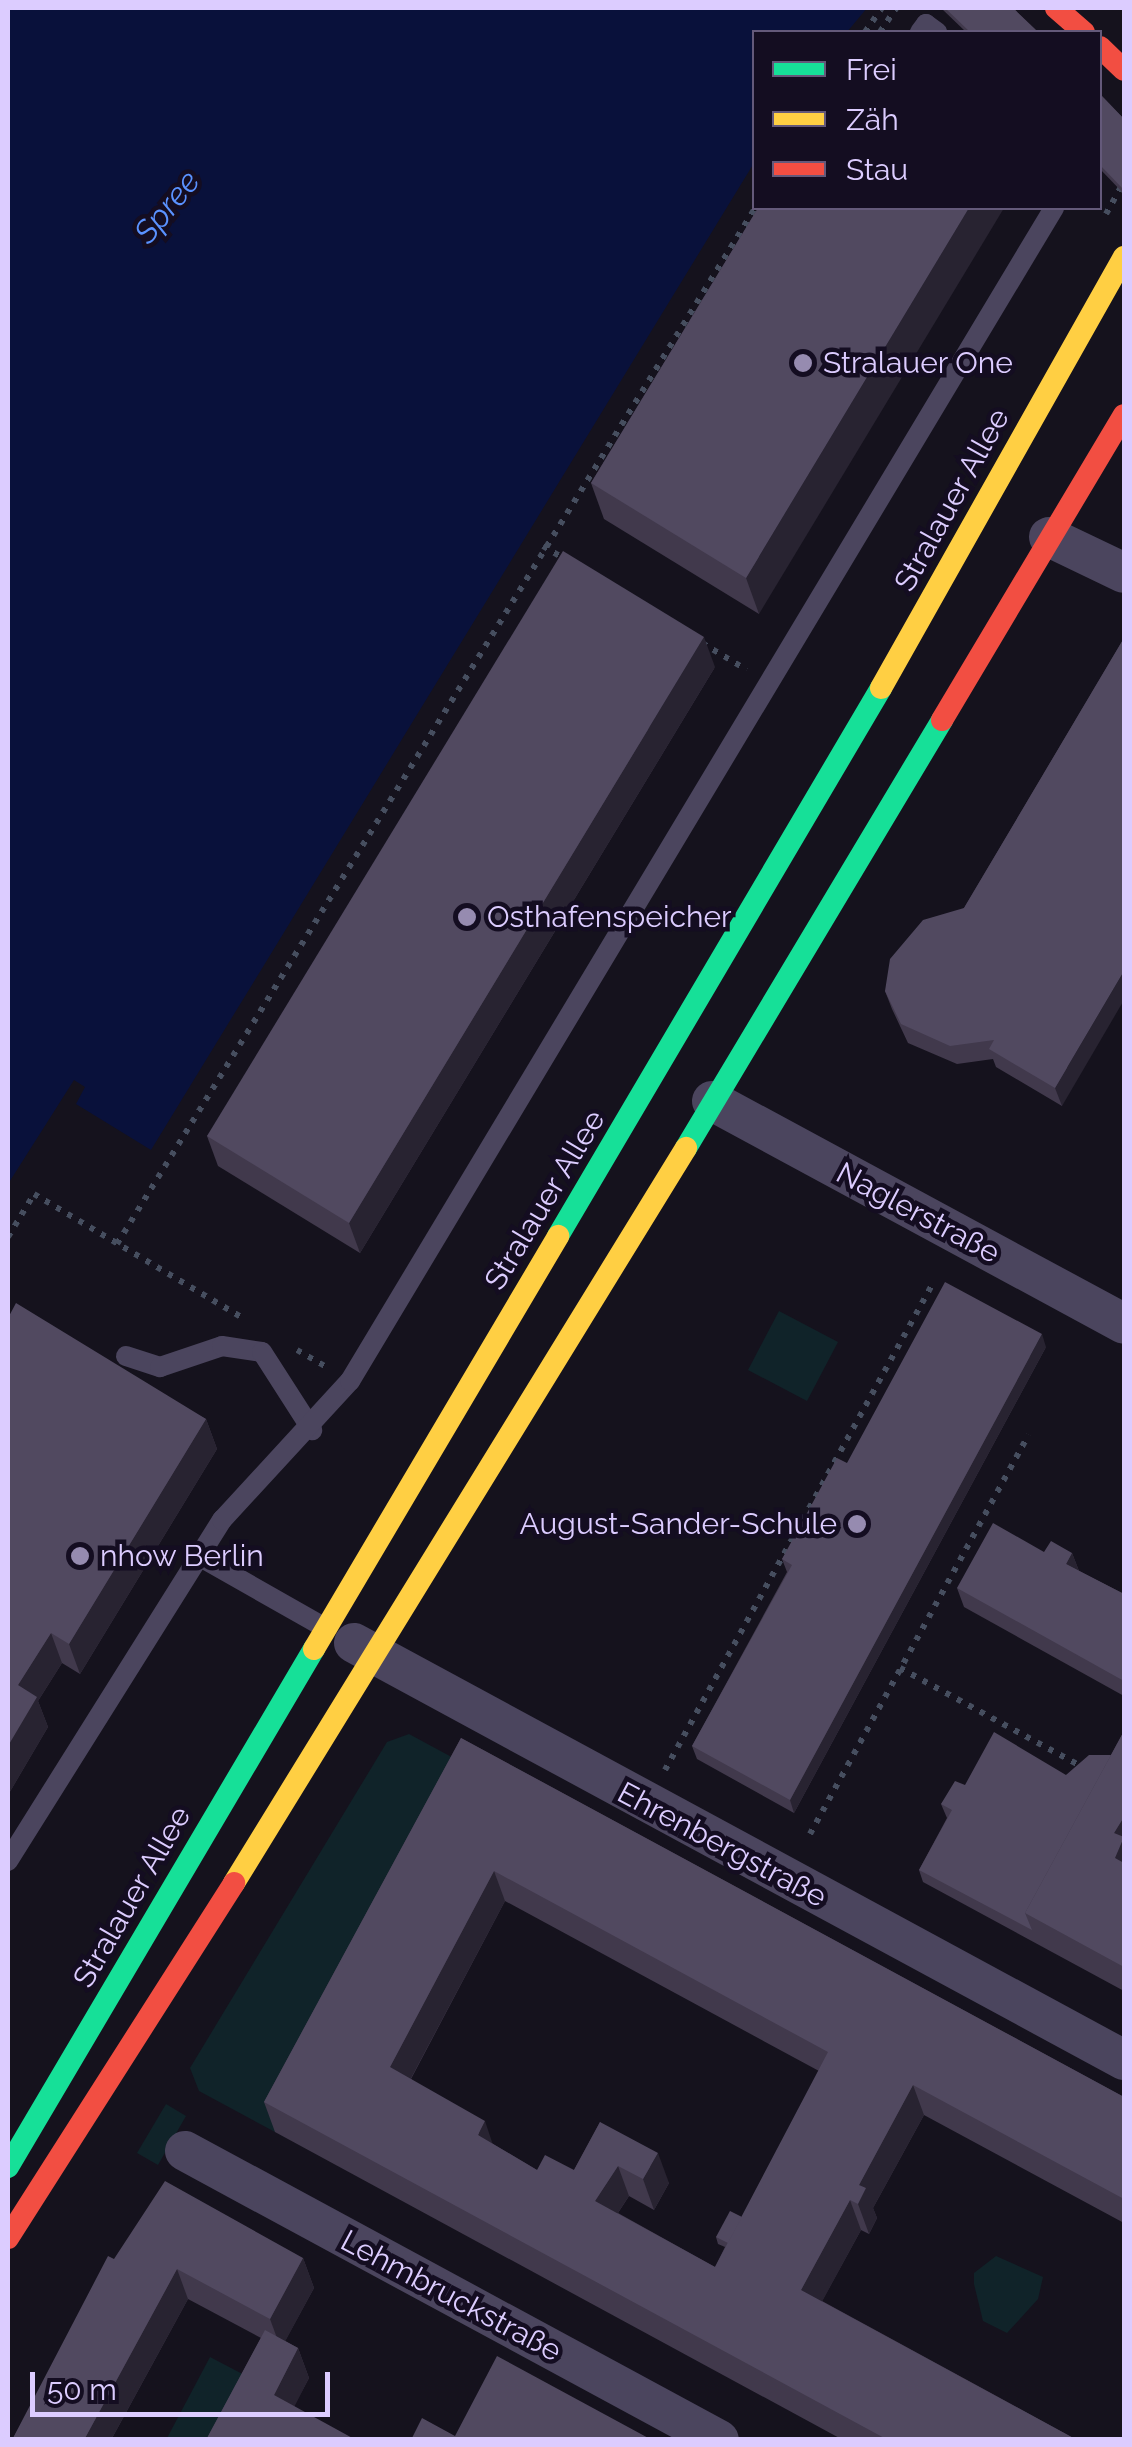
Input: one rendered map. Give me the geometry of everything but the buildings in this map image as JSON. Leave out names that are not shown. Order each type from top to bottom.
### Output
[{"type":"main road","points":[[1056,8],[1082,30]]},
{"type":"main road","points":[[1102,49],[1124,70]]},
{"type":"main road","name":"Stralauer Allee","points":[[8,2167],[322,1626],[856,732],[1124,258]]},
{"type":"main road","points":[[8,2238],[379,1656],[1124,415]]},
{"type":"street","points":[[1048,537],[1124,573]]},
{"type":"street","name":"Naglerstraße","points":[[712,1101],[1124,1324]]},
{"type":"street","name":"Ehrenbergstraße","points":[[322,1626],[1124,2060]]},
{"type":"street","name":"Lehmbruckstraße","points":[[185,2152],[719,2440]]},
{"type":"lane","points":[[8,1860],[198,1555],[312,1430],[350,1381],[765,681],[1053,210]]},
{"type":"lane","points":[[126,1356],[160,1367],[222,1346],[262,1352],[312,1430]]},
{"type":"lane","points":[[198,1555],[322,1626]]},
{"type":"path","points":[[866,30],[882,8]]},
{"type":"path","points":[[881,30],[896,8]]},
{"type":"path","points":[[117,1244],[753,210]]},
{"type":"path","points":[[543,546],[576,566]]},
{"type":"path","points":[[686,633],[765,681]]},
{"type":"path","points":[[8,1237],[34,1194],[248,1321]]},
{"type":"path","points":[[646,1804],[932,1285]]},
{"type":"path","points":[[282,1341],[350,1381]]},
{"type":"path","points":[[810,1834],[1028,1435]]},
{"type":"path","points":[[900,1668],[1088,1770]]},
{"type":"shaded area","points":[[779,1311],[838,1342],[807,1401],[748,1370]]},
{"type":"shaded area","points":[[409,1734],[472,1768],[275,2132],[199,2091],[190,2068],[387,1742]]},
{"type":"shaded area","points":[[166,2104],[186,2116],[158,2165],[137,2153]]},
{"type":"shaded area","points":[[996,2256],[1043,2277],[1038,2299],[1007,2333],[983,2321],[974,2284],[974,2273]]},
{"type":"shaded area","points":[[210,2357],[254,2380],[223,2439],[166,2440]]},
{"type":"water","name":"Spree","points":[[8,8],[867,8],[849,30],[752,30],[752,166],[151,1150],[76,1104],[85,1087],[74,1080],[8,1184]]},
{"type":"traffic: fast","points":[[558,1236],[881,688]]},
{"type":"traffic: fast","points":[[686,1148],[942,720]]},
{"type":"traffic: fast","points":[[8,2167],[314,1649]]},
{"type":"traffic: slow","points":[[881,688],[1124,257]]},
{"type":"traffic: slow","points":[[234,1883],[686,1148]]},
{"type":"traffic: slow","points":[[314,1649],[558,1236]]},
{"type":"traffic: jam","points":[[1056,8],[1082,30]]},
{"type":"traffic: jam","points":[[1102,49],[1124,70]]},
{"type":"traffic: jam","points":[[942,720],[1124,415]]},
{"type":"traffic: jam","points":[[8,2238],[234,1883]]},
{"type":"place","name":"Stralauer One","points":[[803,363]]},
{"type":"place","name":"Osthafenspeicher","points":[[467,917]]},
{"type":"place","name":"August-Sander-Schule","points":[[857,1524]]},
{"type":"place","name":"nhow Berlin","points":[[80,1556]]}]
